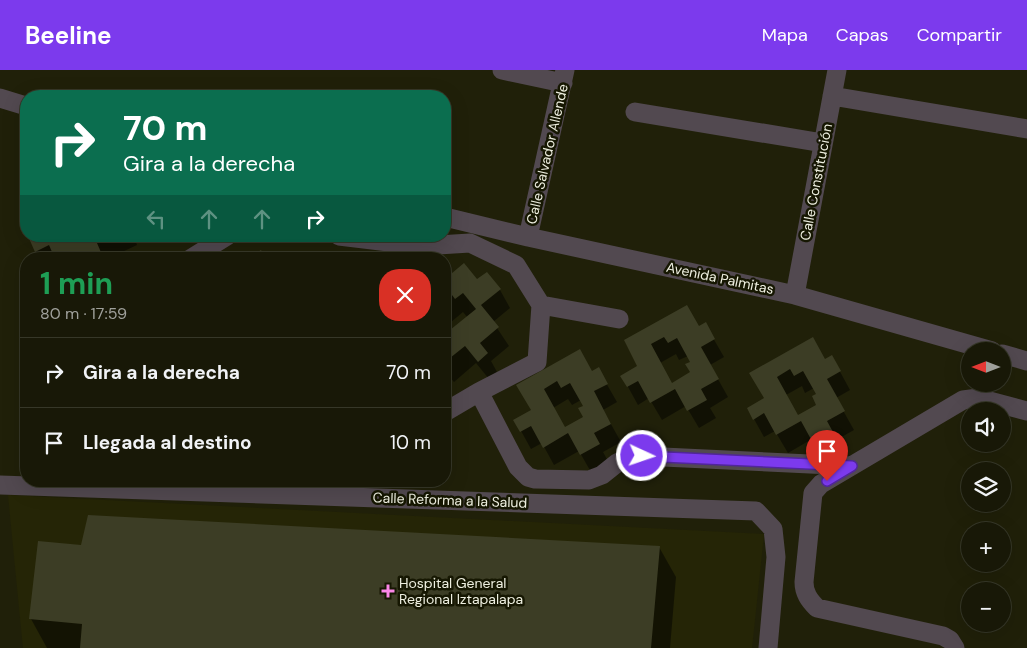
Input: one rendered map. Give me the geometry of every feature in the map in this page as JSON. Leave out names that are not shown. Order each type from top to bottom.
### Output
[{"type":"street","points":[[502,70],[564,76]]},
{"type":"street","name":"Calle Constitución","points":[[795,295],[837,70]]},
{"type":"street","name":"Calle Salvador Allende","points":[[528,237],[564,76]]},
{"type":"street","points":[[832,96],[1027,129]]},
{"type":"street","points":[[0,98],[20,104]]},
{"type":"street","points":[[635,112],[823,143]]},
{"type":"street","name":"Avenida Palmitas","points":[[451,219],[795,295],[961,342]]},
{"type":"street","points":[[201,252],[217,242]]},
{"type":"street","points":[[389,242],[422,246],[470,243],[516,265],[541,305],[537,362],[451,408]]},
{"type":"street","points":[[541,305],[619,319]]},
{"type":"street","points":[[1011,357],[1027,361]]},
{"type":"street","points":[[479,392],[518,467],[528,477],[535,479],[589,480],[602,475],[625,459],[642,456],[852,466]]},
{"type":"street","points":[[955,648],[950,640],[943,636],[818,608],[811,602],[806,594],[804,582],[813,493],[821,484],[963,400],[978,398],[1027,411]]},
{"type":"street","name":"Calle Reforma a la Salud","points":[[0,485],[20,485]]},
{"type":"street","name":"Calle Reforma a la Salud","points":[[165,487],[413,490],[756,512],[772,529],[776,558],[768,648]]},
{"type":"shaded area","name":"Hospital General Regional Iztapalapa","points":[[8,495],[764,534],[752,648],[23,648]]},
{"type":"building","points":[[31,242],[97,242],[101,252],[52,252],[49,245],[35,252]]},
{"type":"building","points":[[464,263],[477,279],[487,272],[501,289],[481,305],[499,327],[480,343],[488,353],[478,362],[465,346],[451,357],[451,329],[476,309],[463,293],[455,299],[451,296],[451,274]]},
{"type":"building","points":[[687,305],[699,326],[706,322],[715,339],[701,347],[719,379],[701,389],[707,400],[687,411],[675,389],[650,403],[638,381],[627,387],[620,376],[637,366],[624,340]],"holes":[[[664,337],[668,343],[677,338],[690,362],[685,364],[690,372],[672,383],[651,344]]]},
{"type":"building","points":[[813,337],[825,359],[832,355],[841,371],[827,379],[845,411],[827,421],[833,432],[813,443],[801,421],[776,435],[764,413],[753,420],[747,408],[764,398],[749,373]],"holes":[[[790,369],[794,376],[803,371],[816,394],[812,396],[816,405],[798,415],[777,377]]]},
{"type":"building","points":[[580,349],[592,371],[599,367],[608,384],[594,391],[611,424],[594,433],[600,444],[580,455],[568,433],[543,448],[531,426],[520,432],[513,420],[531,410],[516,385]],"holes":[[[557,381],[561,388],[570,383],[583,406],[578,408],[583,417],[565,427],[544,389]]]},
{"type":"building","name":"Hospital General Regional Iztapalapa","points":[[88,515],[660,546],[651,648],[80,648],[82,624],[29,619],[38,541],[81,545]]},
{"type":"place","name":"Hospital General Regional Iztapalapa","points":[[388,591]]},
{"type":"route","points":[[642,456],[852,466],[827,481]]}]
